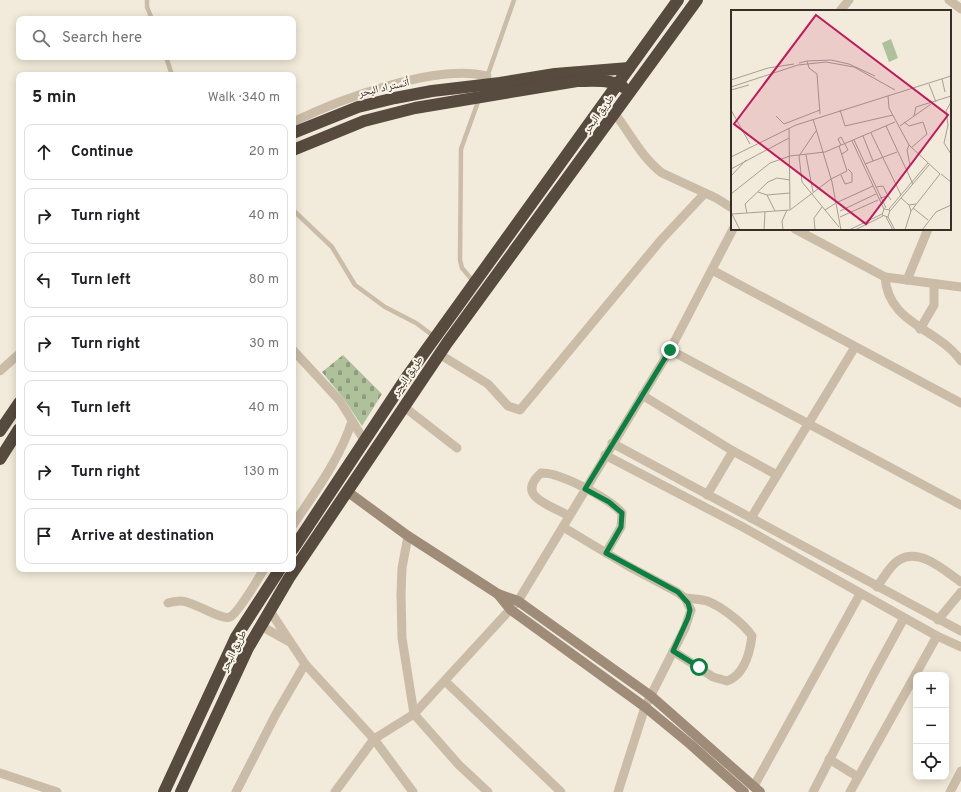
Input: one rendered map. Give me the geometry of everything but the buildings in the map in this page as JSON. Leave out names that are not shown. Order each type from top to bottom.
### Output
[{"type":"highway","name":"طريق البحر","points":[[296,545],[364,440],[435,337],[678,0]]},
{"type":"highway","name":"طريق البحر","points":[[296,571],[403,406],[439,354],[697,0]]},
{"type":"highway","points":[[654,34],[666,43]]},
{"type":"highway","name":"أتستراد البحر","points":[[296,132],[358,107],[486,80],[629,68]]},
{"type":"highway","points":[[296,149],[326,135],[364,121],[414,108],[480,97],[578,81],[600,81],[618,84],[630,93]]},
{"type":"highway","points":[[0,431],[16,407]]},
{"type":"highway","points":[[0,459],[16,434]]},
{"type":"highway","name":"طريق البحر","points":[[164,792],[233,644],[278,572]]},
{"type":"highway","name":"طريق البحر","points":[[182,792],[243,659],[270,611],[296,572]]},
{"type":"main road","points":[[348,492],[408,536],[498,594],[518,601],[651,696],[757,789]]},
{"type":"main road","points":[[498,594],[511,610],[645,707],[690,744],[744,792]]},
{"type":"street","points":[[949,0],[961,9]]},
{"type":"street","points":[[296,120],[321,108],[399,82],[447,74],[474,72],[486,80]]},
{"type":"street","points":[[615,114],[630,132],[640,150],[654,167],[662,173],[705,193],[731,207]]},
{"type":"street","points":[[439,354],[488,384],[508,406],[520,410],[661,240],[705,193]]},
{"type":"street","points":[[335,792],[374,739],[414,714],[518,601],[612,443],[670,350],[732,230]]},
{"type":"street","points":[[797,230],[886,277],[961,287]]},
{"type":"street","points":[[908,280],[928,230]]},
{"type":"street","points":[[712,270],[961,403]]},
{"type":"street","points":[[886,277],[888,296],[895,306],[920,328],[944,342],[961,361]]},
{"type":"street","points":[[920,328],[934,305],[934,284]]},
{"type":"street","points":[[751,518],[856,347]]},
{"type":"street","points":[[670,350],[808,425],[961,505]]},
{"type":"street","points":[[296,353],[340,401],[364,440]]},
{"type":"street","points":[[0,371],[16,357]]},
{"type":"street","points":[[642,395],[733,451],[777,475]]},
{"type":"street","points":[[403,406],[457,448]]},
{"type":"street","points":[[296,520],[334,461],[346,439],[352,421]]},
{"type":"street","points":[[612,443],[938,620],[961,631]]},
{"type":"street","points":[[707,495],[733,451]]},
{"type":"street","points":[[605,455],[741,526],[860,594],[937,636],[961,647]]},
{"type":"street","points":[[334,461],[345,469]]},
{"type":"street","points":[[569,516],[539,502],[534,496],[532,489],[535,478],[541,473],[555,475],[569,480],[609,502],[622,513],[621,527],[606,553]]},
{"type":"street","points":[[563,527],[606,553],[678,592],[685,598],[690,610],[685,628],[645,707],[618,792]]},
{"type":"street","points":[[408,536],[402,568],[402,638],[414,714],[459,765],[488,792]]},
{"type":"street","points":[[878,587],[899,560],[912,556],[922,557],[961,582]]},
{"type":"street","points":[[168,603],[181,601],[227,618],[233,615],[262,572]]},
{"type":"street","points":[[938,620],[961,592]]},
{"type":"street","points":[[757,789],[860,594]]},
{"type":"street","points":[[673,651],[713,677],[727,681],[738,673],[746,662],[751,646],[752,636],[747,628],[720,607],[707,601],[685,598]]},
{"type":"street","points":[[270,611],[306,664],[374,739],[413,792]]},
{"type":"street","points":[[813,792],[904,618]]},
{"type":"street","points":[[261,626],[289,641]]},
{"type":"street","points":[[850,792],[937,636]]},
{"type":"street","points":[[236,792],[276,714],[306,664]]},
{"type":"street","points":[[445,680],[561,792]]},
{"type":"street","points":[[829,759],[858,777]]},
{"type":"street","points":[[0,773],[57,792]]},
{"type":"street","points":[[950,792],[960,774]]},
{"type":"lane","points":[[147,0],[147,7],[151,16]]},
{"type":"lane","points":[[474,283],[462,268],[460,260],[461,149],[514,0]]},
{"type":"lane","points":[[167,60],[171,72]]},
{"type":"lane","points":[[296,213],[332,247],[355,285],[385,307],[416,323],[435,337]]},
{"type":"green space","points":[[343,355],[382,394],[362,426],[344,399],[322,372]]},
{"type":"route","points":[[670,350],[585,489],[616,506],[622,513],[621,527],[606,553],[669,589],[678,592],[685,598],[690,610],[685,628],[673,651],[699,667]]}]
